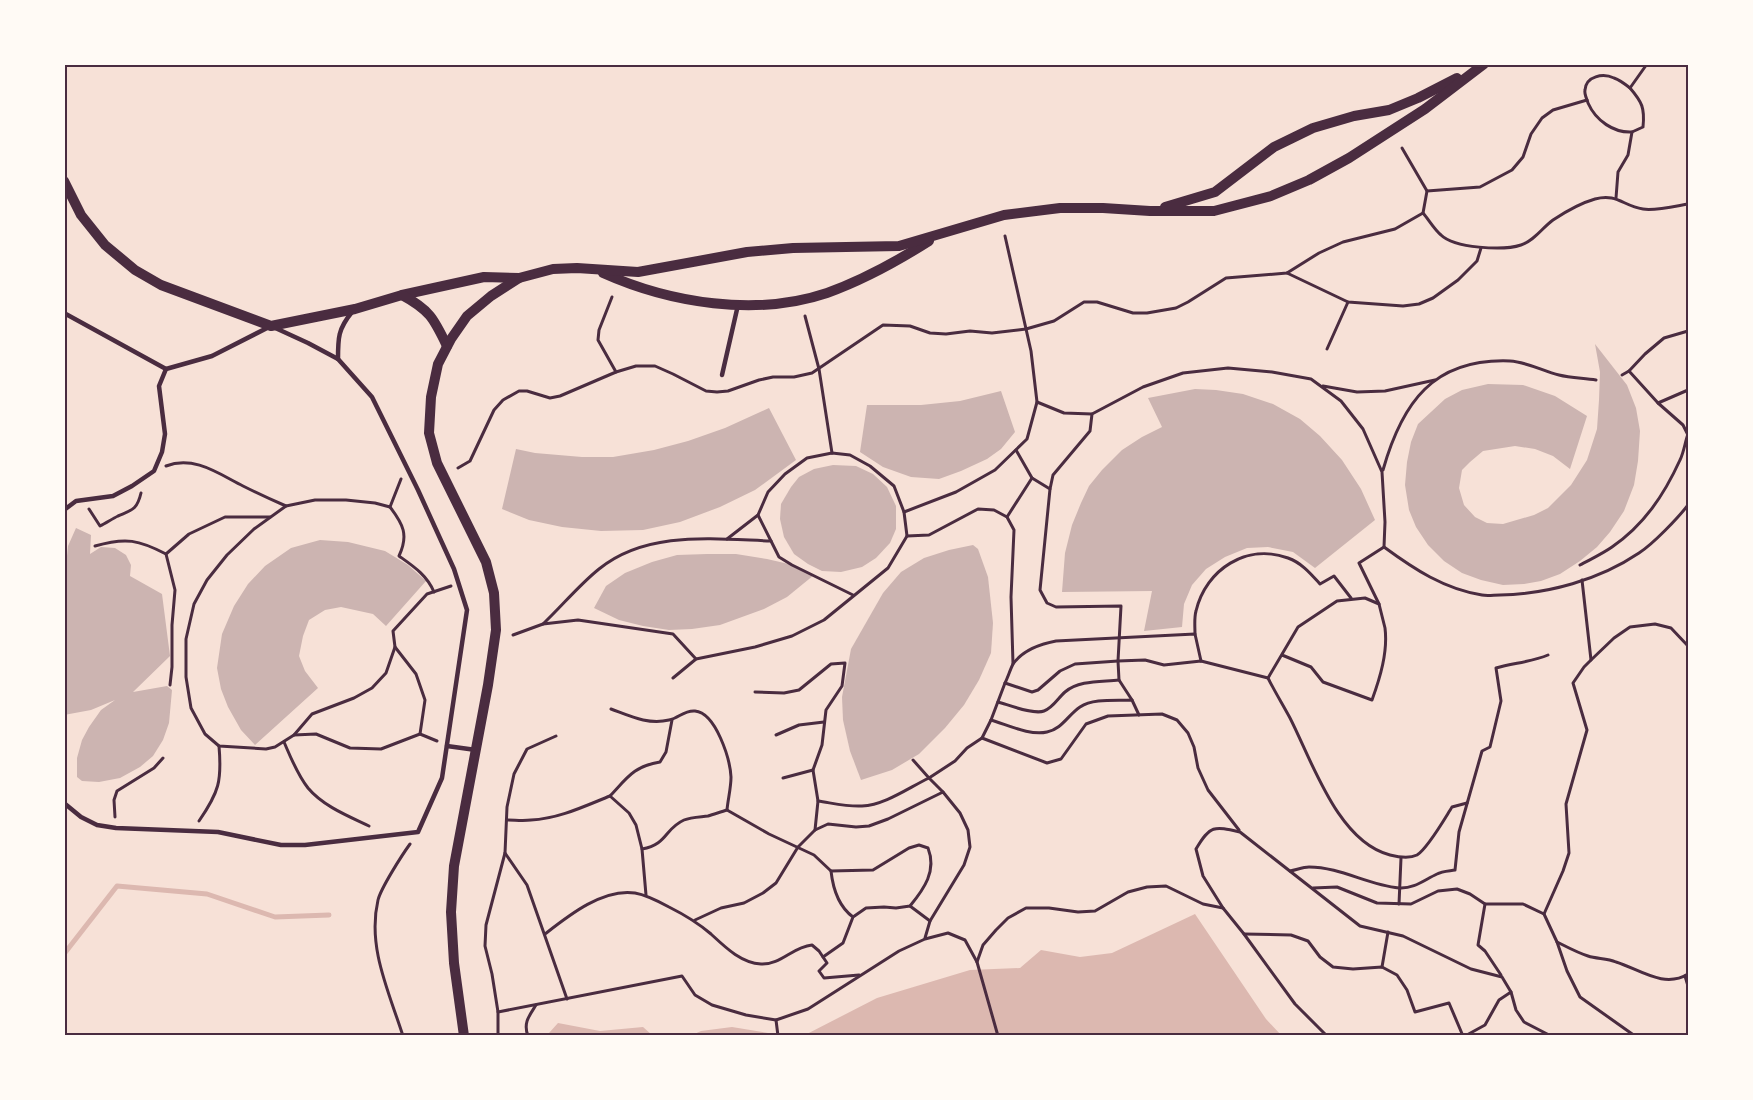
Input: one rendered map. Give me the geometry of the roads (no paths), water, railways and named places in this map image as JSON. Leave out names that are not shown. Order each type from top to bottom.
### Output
[{"type":"street","points":[[1150,211],[1215,192],[1274,147],[1313,128],[1354,116],[1389,110],[1484,65]]},
{"type":"street","points":[[64,181],[81,214],[105,245],[135,270],[161,285],[270,326],[355,309],[402,295],[484,278],[519,278],[553,269],[577,268],[638,272],[747,252],[793,248],[899,246],[1004,215],[1060,208],[1214,211],[1271,196],[1310,180],[1425,109],[1484,65]]},
{"type":"street","points":[[597,270],[617,279],[684,298],[717,304],[749,306],[824,294],[894,263],[941,234]]},
{"type":"street","points":[[464,1035],[454,963],[451,912],[454,866],[488,685],[496,630],[495,593],[486,562],[437,463],[429,434],[431,398],[438,364],[447,346],[468,316],[491,296],[519,278]]},
{"type":"street","points":[[402,295],[419,304],[433,317],[447,346]]},
{"type":"lane","points":[[722,375],[738,305]]},
{"type":"lane","points":[[338,359],[338,335],[344,321],[355,309]]},
{"type":"lane","points":[[64,313],[166,369],[212,356],[270,326],[338,359],[372,397],[454,568],[467,610],[442,778],[418,832],[305,845],[281,845],[218,832],[116,828],[97,825],[81,817],[64,803]]},
{"type":"lane","points":[[64,510],[76,501],[113,496],[154,471],[162,452],[165,434],[159,386],[166,369]]},
{"type":"lane","points":[[447,746],[476,750]]},
{"type":"waterway","points":[[64,954],[117,886],[207,894],[275,917],[329,915]]}]
